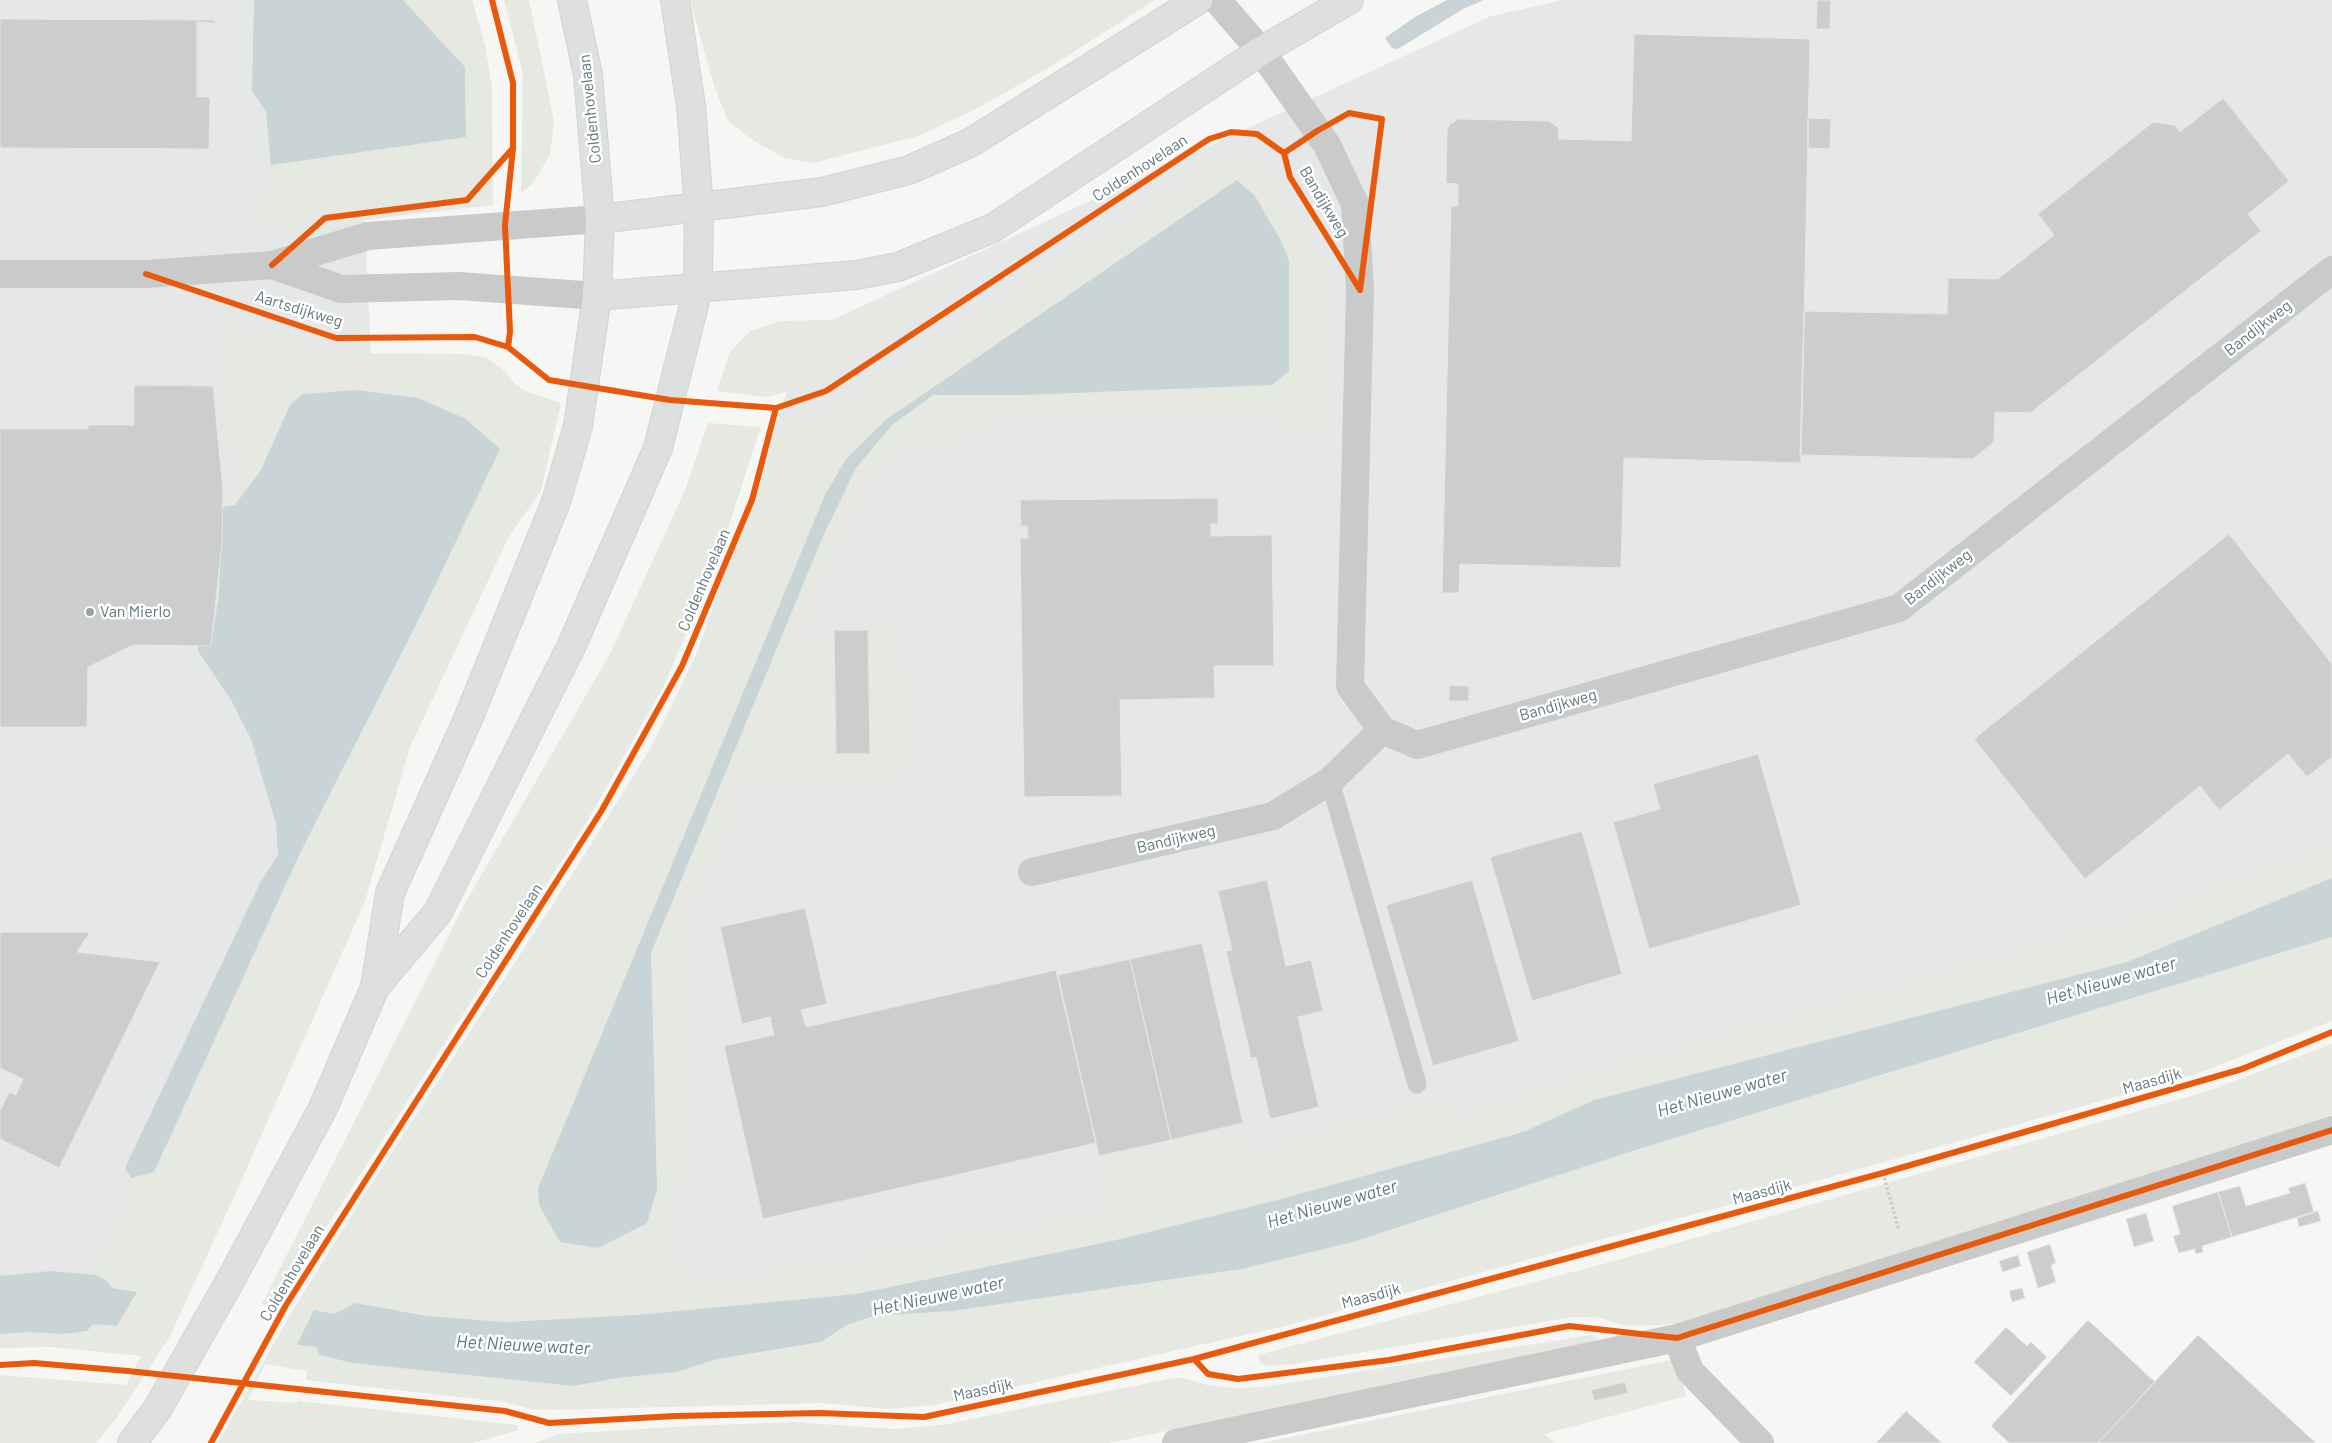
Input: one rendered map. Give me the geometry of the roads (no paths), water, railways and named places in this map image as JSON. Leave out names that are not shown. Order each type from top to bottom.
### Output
[{"type":"main road","name":"Coldenhovelaan","points":[[132,1443],[158,1408],[230,1281],[323,1108],[375,987],[390,892],[468,719],[556,502],[578,426],[597,296],[600,219],[588,75],[572,0]]},
{"type":"main road","name":"Coldenhovelaan","points":[[375,987],[438,912],[571,647],[658,448],[698,289],[699,208],[691,106],[675,0]]},
{"type":"main road","points":[[600,219],[822,192],[909,170],[970,143],[1198,0]]},
{"type":"main road","name":"Coldenhovelaan","points":[[597,296],[856,275],[898,267],[993,228],[1261,51],[1349,0]]},
{"type":"street","name":"Bandijkweg","points":[[1217,0],[1261,51],[1327,145],[1355,204],[1360,290],[1350,686],[1382,730],[1417,745],[1899,608],[2332,270]]},
{"type":"street","name":"Aartsdijkweg","points":[[0,274],[146,274],[272,265],[368,236],[600,219]]},
{"type":"street","name":"Aartsdijkweg","points":[[272,265],[341,289],[459,286],[597,296]]},
{"type":"street","name":"Bandijkweg","points":[[1032,872],[1272,816],[1330,781],[1382,730]]},
{"type":"street","points":[[1176,1443],[1677,1338],[2332,1130]]},
{"type":"street","points":[[1677,1338],[1690,1371],[1760,1443]]},
{"type":"lane","points":[[1330,781],[1417,1084]]},
{"type":"water","points":[[254,0],[403,0],[465,67],[466,137],[271,165],[266,111],[252,91]]},
{"type":"water","points":[[1447,0],[1484,0],[1463,9],[1398,49],[1392,48],[1385,38],[1415,17]]},
{"type":"water","points":[[1237,180],[1255,196],[1281,241],[1289,260],[1289,371],[1272,385],[1023,395],[933,395],[892,425],[856,468],[823,536],[651,953],[657,1190],[647,1223],[598,1248],[560,1242],[539,1205],[538,1188],[825,495],[846,459],[887,419]]},
{"type":"water","points":[[357,390],[418,398],[466,419],[500,449],[418,621],[301,851],[154,1172],[131,1178],[125,1168],[260,883],[278,855],[276,824],[251,739],[231,700],[198,651],[198,646],[211,645],[219,594],[222,507],[235,505],[261,470],[290,405],[303,394]]},
{"type":"water","name":"Het Nieuwe water","points":[[2332,878],[2332,937],[1642,1148],[1353,1242],[1242,1269],[953,1311],[874,1316],[847,1325],[821,1342],[717,1359],[677,1372],[618,1378],[573,1386],[352,1363],[320,1355],[316,1347],[297,1345],[314,1310],[334,1314],[356,1303],[427,1316],[505,1322],[637,1315],[856,1294],[1116,1240],[1277,1200],[1523,1132],[1594,1100],[2127,962]]},
{"type":"water","points":[[51,1271],[97,1275],[107,1281],[112,1288],[137,1292],[117,1326],[93,1324],[87,1331],[62,1334],[28,1332],[0,1334],[0,1276]]},
{"type":"place","name":"Van Mierlo","points":[[90,612]]}]
